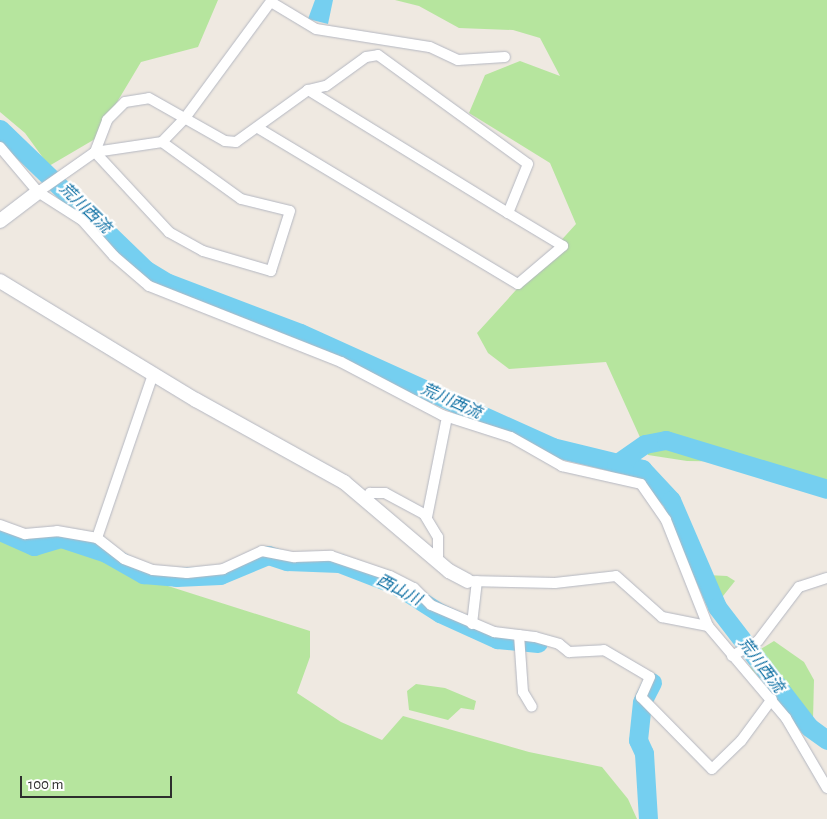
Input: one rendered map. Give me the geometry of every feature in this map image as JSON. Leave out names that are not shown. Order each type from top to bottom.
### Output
[{"type":"street","points":[[0,221],[64,171],[95,152],[162,142],[185,118],[272,1],[316,29],[430,47],[458,60],[505,57]]},
{"type":"street","points":[[95,152],[108,120],[125,102],[149,98],[230,143],[258,128],[308,90],[344,76],[366,57],[382,56],[422,92],[528,164],[508,213]]},
{"type":"street","points":[[258,128],[518,284],[563,246],[308,90]]},
{"type":"street","points":[[95,152],[184,242],[271,271],[290,211],[241,199],[162,142]]},
{"type":"street","points":[[0,147],[39,190],[82,220],[114,256],[149,286],[341,362],[447,417],[510,437],[576,471],[641,484],[666,520],[708,626],[772,699],[827,788]]},
{"type":"street","points":[[0,281],[153,374],[300,454],[366,498],[438,562],[472,581],[555,582],[616,576],[662,618],[708,626]]},
{"type":"street","points":[[96,538],[153,374]]},
{"type":"street","points":[[427,517],[447,417]]},
{"type":"street","points":[[366,498],[370,493],[385,493],[427,517],[438,537],[438,562]]},
{"type":"street","points":[[0,525],[25,534],[58,531],[96,538],[124,559],[153,570],[187,573],[223,569],[262,551],[294,557],[331,556],[406,584],[431,605],[472,624],[559,644],[569,652],[604,650],[650,677],[640,697],[712,769],[741,741],[772,699]]},
{"type":"street","points":[[734,655],[753,644],[799,587],[827,578]]},
{"type":"street","points":[[472,581],[472,624]]},
{"type":"street","points":[[518,635],[523,692],[532,707]]},
{"type":"green space","points":[[0,0],[218,0],[198,47],[141,62],[95,139],[49,166],[25,133],[0,112]]},
{"type":"green space","points":[[395,0],[827,0],[827,491],[750,462],[687,461],[648,455],[606,362],[509,369],[488,353],[477,333],[576,224],[550,163],[469,113],[485,75],[520,61],[560,76],[540,38],[513,30],[459,28],[419,6]]},
{"type":"green space","points":[[0,538],[31,550],[61,545],[102,556],[146,579],[310,631],[310,657],[297,693],[341,722],[382,740],[403,716],[529,752],[602,767],[628,799],[637,819],[0,819]]},
{"type":"green space","points":[[707,575],[727,576],[735,581],[719,601],[702,584]]},
{"type":"green space","points":[[774,641],[804,662],[814,680],[813,719],[790,707],[750,668],[756,652]]},
{"type":"green space","points":[[416,684],[445,688],[476,701],[474,710],[461,708],[448,720],[409,710],[407,691]]},
{"type":"water","points":[[315,0],[333,0],[328,24],[308,19]]},
{"type":"waterway","name":"荒川西流","points":[[0,129],[146,270],[168,283],[300,333],[552,447],[642,469],[671,500],[717,607],[809,727],[827,740]]},
{"type":"waterway","points":[[616,464],[645,444],[666,440],[827,489]]},
{"type":"waterway","name":"西山川","points":[[0,531],[34,546],[61,538],[106,553],[143,574],[176,577],[220,575],[268,555],[287,561],[339,563],[396,585],[440,613],[497,639],[538,643]]},
{"type":"waterway","name":"西山川","points":[[648,819],[644,753],[638,740],[642,702],[652,682]]}]
